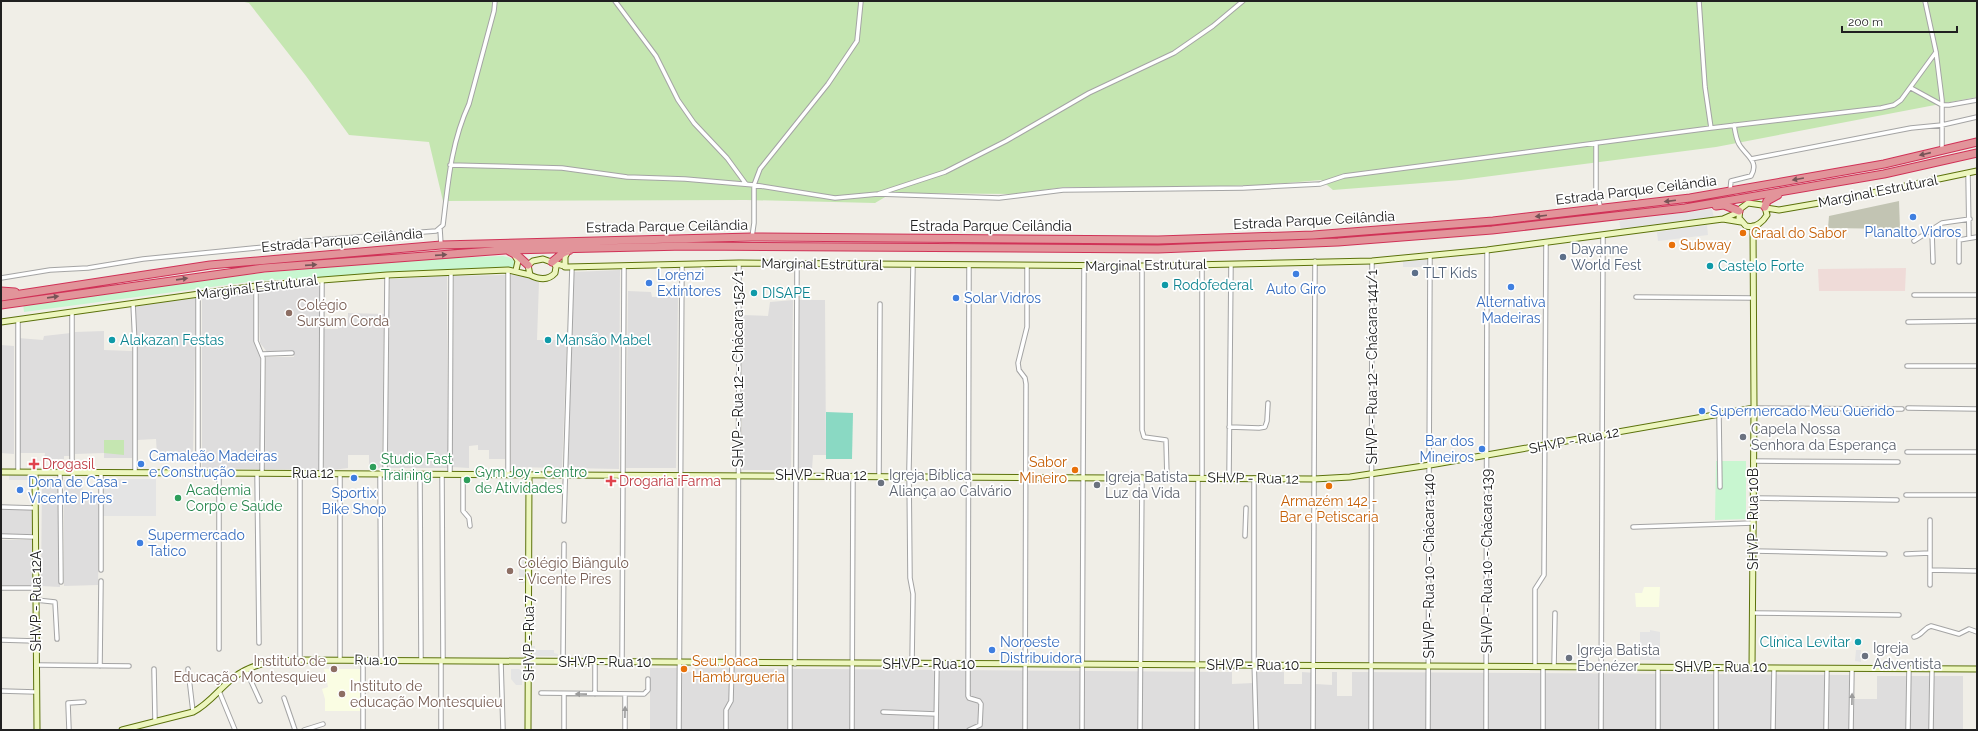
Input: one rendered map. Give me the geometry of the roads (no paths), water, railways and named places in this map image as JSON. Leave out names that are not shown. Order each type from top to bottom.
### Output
[{"type":"highway","name":"Estrada Parque Ceilândia","points":[[1,297],[210,265],[441,245],[752,237],[1158,240],[1313,235],[1493,221],[1673,200],[1730,191],[1884,164],[1977,142]]},
{"type":"highway","name":"Estrada Parque Ceilândia","points":[[1,305],[264,268],[508,251],[686,246],[1158,249],[1275,245],[1492,230],[1685,208],[1884,174],[1977,153]]},
{"type":"highway","points":[[1766,208],[1767,201],[1773,196],[1799,188]]},
{"type":"highway","points":[[1685,208],[1691,209],[1721,205],[1739,211]]},
{"type":"highway","points":[[553,262],[568,251],[578,248]]},
{"type":"highway","points":[[508,251],[528,265]]},
{"type":"highway","points":[[1,290],[26,292]]},
{"type":"highway","points":[[1,308],[15,303]]},
{"type":"street","points":[[441,245],[440,229],[443,225],[453,148],[473,90],[494,11],[495,1]]},
{"type":"street","points":[[615,1],[656,56],[678,100],[694,123],[727,158],[746,184]]},
{"type":"street","points":[[752,237],[754,223],[754,185],[760,169],[828,84],[857,41],[861,1]]},
{"type":"street","points":[[878,194],[945,172],[1006,141],[1090,93],[1174,54],[1213,26],[1243,1]]},
{"type":"street","points":[[1699,1],[1705,87],[1711,128]]},
{"type":"street","points":[[1925,1],[1936,52],[1942,105],[1942,150]]},
{"type":"street","points":[[450,165],[562,168],[627,177],[685,179],[746,184],[836,198],[878,194],[999,198],[1063,190],[1243,188],[1320,184],[1344,176],[1711,128],[1881,108],[1894,105],[1901,100],[1936,52]]},
{"type":"street","points":[[1911,88],[1942,105],[1949,106],[1977,100]]},
{"type":"street","points":[[1751,159],[1911,128],[1942,125],[1977,117]]},
{"type":"street","points":[[1730,191],[1731,181],[1751,176],[1754,167],[1751,159],[1739,144],[1734,126]]},
{"type":"street","points":[[1596,143],[1596,191],[1601,209]]},
{"type":"street","name":"Marginal Estrutural","points":[[1767,215],[1778,210],[1848,198],[1977,170]]},
{"type":"street","points":[[1968,173],[1970,219],[1968,237]]},
{"type":"street","points":[[1752,203],[1766,208],[1767,215],[1763,221],[1754,226],[1746,226],[1741,222],[1739,211],[1744,205],[1752,203]]},
{"type":"street","points":[[1721,205],[1730,216]]},
{"type":"street","name":"Marginal Estrutural","points":[[1766,208],[1778,210]]},
{"type":"street","name":"Marginal Estrutural","points":[[1723,220],[1739,211]]},
{"type":"street","points":[[1914,241],[1932,231],[1942,223],[1970,219]]},
{"type":"street","name":"Marginal Estrutural","points":[[553,262],[568,267],[624,267],[739,263],[913,266],[1142,266],[1372,260],[1487,250],[1723,220],[1741,222]]},
{"type":"street","name":"SHVP - Rua 10B","points":[[1752,668],[1754,226]]},
{"type":"street","points":[[1,278],[50,270],[88,268],[143,259],[211,251],[224,251],[306,241],[388,234],[419,234],[440,229]]},
{"type":"street","points":[[1932,231],[1932,262]]},
{"type":"street","points":[[1601,730],[1603,236]]},
{"type":"street","points":[[1958,262],[1959,240],[1968,237],[1977,237]]},
{"type":"street","points":[[1535,666],[1535,589],[1544,575],[1546,242]]},
{"type":"street","name":"SHVP - Rua 10 - Chácara 139","points":[[1486,730],[1487,250]]},
{"type":"street","points":[[508,251],[518,261],[515,270]]},
{"type":"street","points":[[564,521],[568,267],[564,259],[568,251]]},
{"type":"street","name":"SHVP - Rua 10 - Chácara 140","points":[[1428,730],[1430,256]]},
{"type":"street","points":[[537,260],[553,262],[556,267],[555,273],[549,278],[537,278],[530,275],[528,265],[537,260]]},
{"type":"street","name":"SHVP - Rua 12 - Chácara 141/1","points":[[1371,730],[1372,260]]},
{"type":"street","points":[[1313,730],[1315,261]]},
{"type":"street","name":"SHVP - Rua 12 - Chácara 152/1","points":[[726,730],[726,710],[731,700],[735,663],[739,263]]},
{"type":"street","points":[[790,730],[797,264]]},
{"type":"street","points":[[1229,477],[1231,264]]},
{"type":"street","name":"Marginal Estrutural","points":[[515,270],[528,265]]},
{"type":"street","points":[[679,730],[682,265]]},
{"type":"street","points":[[1197,730],[1202,265]]},
{"type":"street","points":[[912,663],[913,594],[910,578],[910,476],[913,266]]},
{"type":"street","points":[[969,266],[968,697],[979,701],[982,704],[980,725],[969,730]]},
{"type":"street","points":[[1025,730],[1026,380],[1019,370],[1018,362],[1027,327],[1027,266]]},
{"type":"street","points":[[1082,730],[1084,266]]},
{"type":"street","points":[[1142,266],[1142,430],[1144,437],[1166,440],[1167,478]]},
{"type":"street","name":"Marginal Estrutural","points":[[555,273],[568,267]]},
{"type":"street","points":[[622,662],[624,267]]},
{"type":"street","points":[[508,270],[508,474]]},
{"type":"street","name":"Marginal Estrutural","points":[[1,322],[256,286],[322,280],[387,275],[508,270],[515,270],[530,275]]},
{"type":"street","points":[[450,474],[451,272]]},
{"type":"street","points":[[381,660],[387,275]]},
{"type":"street","points":[[321,473],[322,280]]},
{"type":"street","points":[[256,286],[256,341],[262,354],[258,643]]},
{"type":"street","points":[[198,294],[198,472]]},
{"type":"street","points":[[1914,295],[1977,296]]},
{"type":"street","points":[[1636,297],[1753,298]]},
{"type":"street","points":[[133,304],[135,345],[135,472]]},
{"type":"street","points":[[879,476],[880,304]]},
{"type":"street","points":[[72,312],[72,472]]},
{"type":"street","points":[[18,320],[18,472]]},
{"type":"street","points":[[1908,322],[1977,321]]},
{"type":"street","points":[[262,354],[292,353]]},
{"type":"street","points":[[1907,366],[1977,366]]},
{"type":"street","points":[[1229,427],[1265,427],[1267,421],[1268,403]]},
{"type":"street","points":[[1754,408],[1902,409]]},
{"type":"street","name":"SHVP - Rua 12","points":[[529,474],[1167,478],[1229,477],[1314,479],[1372,473],[1487,456],[1754,408]]},
{"type":"street","points":[[1908,408],[1977,409]]},
{"type":"street","points":[[1720,414],[1720,487]]},
{"type":"street","points":[[1906,452],[1977,452]]},
{"type":"street","points":[[1753,461],[1898,462]]},
{"type":"street","name":"Rua 12","points":[[1,472],[529,474]]},
{"type":"street","name":"SHVP - Rua 12A","points":[[36,472],[37,730]]},
{"type":"street","points":[[60,472],[60,582]]},
{"type":"street","points":[[101,472],[101,570]]},
{"type":"street","points":[[219,472],[219,649]]},
{"type":"street","points":[[300,473],[300,660]]},
{"type":"street","points":[[340,474],[340,660]]},
{"type":"street","points":[[420,474],[420,661]]},
{"type":"street","points":[[441,730],[442,474]]},
{"type":"street","points":[[463,474],[463,511],[469,518],[470,526]]},
{"type":"street","name":"SHVP - Rua 7","points":[[528,730],[529,474]]},
{"type":"street","points":[[852,730],[853,475]]},
{"type":"street","points":[[1140,730],[1142,477]]},
{"type":"street","points":[[1254,478],[1256,730]]},
{"type":"street","points":[[1906,495],[1977,495]]},
{"type":"street","points":[[1753,498],[1896,500]]},
{"type":"street","points":[[1,508],[35,508]]},
{"type":"street","points":[[1245,536],[1246,508]]},
{"type":"street","points":[[1930,520],[1930,585]]},
{"type":"street","points":[[1632,527],[1753,523]]},
{"type":"street","points":[[1245,531],[1254,532]]},
{"type":"street","points":[[1,536],[36,537]]},
{"type":"street","points":[[562,662],[564,544]]},
{"type":"street","points":[[1753,551],[1885,554]]},
{"type":"street","points":[[1906,554],[1930,553]]},
{"type":"street","points":[[1930,570],[1977,571]]},
{"type":"street","points":[[100,666],[101,581]]},
{"type":"street","points":[[1,588],[36,588]]},
{"type":"street","points":[[36,600],[55,602],[57,639]]},
{"type":"street","points":[[1554,666],[1555,613]]},
{"type":"street","points":[[1753,613],[1899,615]]},
{"type":"street","points":[[1914,637],[1921,635],[1925,629],[1931,626],[1958,634],[1970,629],[1977,632]]},
{"type":"street","points":[[1,640],[36,641]]},
{"type":"street","name":"Rua 10","points":[[122,730],[193,712],[202,708],[233,678],[246,670],[263,663],[300,660],[529,662]]},
{"type":"street","points":[[362,660],[363,730]]},
{"type":"street","points":[[501,662],[503,730]]},
{"type":"street","name":"SHVP - Rua 10","points":[[529,662],[1977,669]]},
{"type":"street","points":[[595,662],[595,694]]},
{"type":"street","points":[[936,730],[937,664]]},
{"type":"street","points":[[37,665],[129,666]]},
{"type":"street","points":[[1543,666],[1543,730]]},
{"type":"street","points":[[1658,667],[1658,730]]},
{"type":"street","points":[[1716,667],[1716,730]]},
{"type":"street","points":[[154,668],[155,721]]},
{"type":"street","points":[[1773,730],[1774,668]]},
{"type":"street","points":[[1826,730],[1827,668]]},
{"type":"street","points":[[1851,730],[1852,668]]},
{"type":"street","points":[[1908,730],[1909,668]]},
{"type":"street","points":[[1931,730],[1932,668]]},
{"type":"street","points":[[188,669],[193,712]]},
{"type":"street","points":[[246,670],[260,702]]},
{"type":"street","points":[[541,693],[646,693],[648,679]]},
{"type":"street","points":[[1,691],[36,692]]},
{"type":"street","points":[[219,691],[235,730]]},
{"type":"street","points":[[564,694],[564,730]]},
{"type":"street","points":[[625,694],[625,730]]},
{"type":"street","points":[[284,698],[295,730]]},
{"type":"street","points":[[69,730],[68,703],[84,702]]},
{"type":"street","points":[[882,712],[936,714]]},
{"type":"street","points":[[304,730],[323,724]]},
{"type":"place","name":"Planalto Vidros","points":[[1913,217]]},
{"type":"place","name":"Graal do Sabor","points":[[1743,233]]},
{"type":"place","name":"Subway","points":[[1672,245]]},
{"type":"place","name":"Dayanne World Fest","points":[[1563,257]]},
{"type":"place","name":"Castelo Forte","points":[[1710,266]]},
{"type":"place","name":"TLT Kids","points":[[1415,273]]},
{"type":"place","name":"Auto Giro","points":[[1296,274]]},
{"type":"place","name":"Lorenzi Extintores","points":[[649,283]]},
{"type":"place","name":"Rodofederal","points":[[1165,285]]},
{"type":"place","name":"Alternativa Madeiras","points":[[1511,287]]},
{"type":"place","name":"DISAPE","points":[[754,293]]},
{"type":"place","name":"Solar Vidros","points":[[956,298]]},
{"type":"place","name":"Colégio Sursum Corda","points":[[289,313]]},
{"type":"place","name":"Alakazan Festas","points":[[112,340]]},
{"type":"place","name":"Mansão Mabel","points":[[548,340]]},
{"type":"place","name":"Supermercado Meu Querido","points":[[1702,411]]},
{"type":"place","name":"Capela Nossa Senhora da Esperança","points":[[1743,437]]},
{"type":"place","name":"Bar dos Mineiros","points":[[1482,449]]},
{"type":"place","name":"Drogasil","points":[[34,464]]},
{"type":"place","name":"Camaleão Madeiras e Construção","points":[[141,464]]},
{"type":"place","name":"Studio Fast Training","points":[[373,467]]},
{"type":"place","name":"Sabor Mineiro","points":[[1075,470]]},
{"type":"place","name":"Sportix Bike Shop","points":[[354,478]]},
{"type":"place","name":"Gym Joy - Centro de Atividades","points":[[467,480]]},
{"type":"place","name":"Drogaria iFarma","points":[[611,481]]},
{"type":"place","name":"Igreja Bíblica Aliança ao Calvário","points":[[881,483]]},
{"type":"place","name":"Igreja Batista Luz da Vida","points":[[1097,485]]},
{"type":"place","name":"Armazém 142 - Bar e Petiscaria","points":[[1329,486]]},
{"type":"place","name":"Dona de Casa - Vicente Pires","points":[[20,490]]},
{"type":"place","name":"Academia Corpo e Saúde","points":[[178,498]]},
{"type":"place","name":"Supermercado Tatico","points":[[140,543]]},
{"type":"place","name":"Colégio Biângulo - Vicente Pires","points":[[510,571]]},
{"type":"place","name":"Clínica Levitar","points":[[1858,642]]},
{"type":"place","name":"Noroeste Distribuidora","points":[[992,650]]},
{"type":"place","name":"Igreja Adventista","points":[[1865,656]]},
{"type":"place","name":"Igreja Batista Ebenézer","points":[[1569,658]]},
{"type":"place","name":"Instituto de Educação Montesquieu","points":[[334,669]]},
{"type":"place","name":"Seu Joaca Hamburgueria","points":[[684,669]]},
{"type":"place","name":"Instituto de educação Montesquieu","points":[[342,694]]}]
